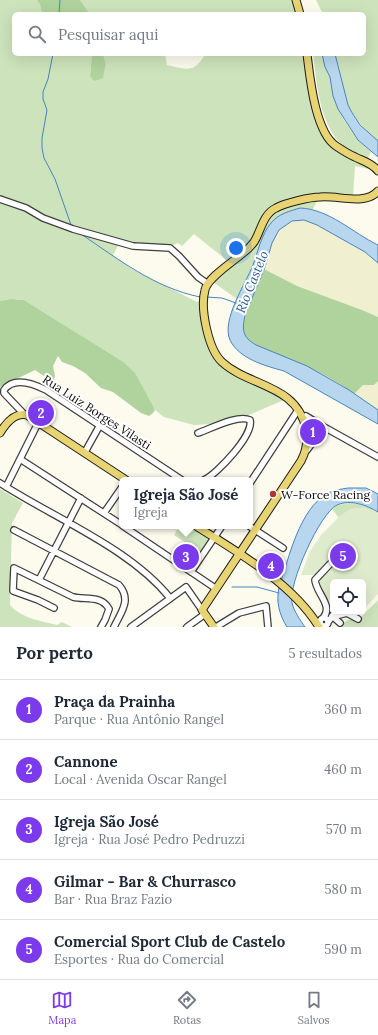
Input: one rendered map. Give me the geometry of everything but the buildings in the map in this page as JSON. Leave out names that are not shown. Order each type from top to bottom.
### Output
[{"type":"main road","points":[[296,0],[299,12]]},
{"type":"main road","points":[[307,56],[316,108],[326,134],[333,143],[378,171]]},
{"type":"main road","points":[[253,527],[301,461],[307,450],[305,425],[298,410],[280,393],[229,367],[218,357],[210,341],[205,318],[203,300],[204,290],[208,284],[253,244],[267,216],[277,207],[318,197],[363,198],[377,193]]},
{"type":"main road","points":[[1,430],[14,417],[23,414],[27,415],[39,421],[122,477]]},
{"type":"main road","points":[[201,529],[268,573],[280,583],[308,612],[322,622]]},
{"type":"main road","points":[[215,627],[203,612],[215,588],[238,554],[251,529]]},
{"type":"street","points":[[0,199],[26,208],[43,218],[73,229],[133,246],[170,248],[198,277],[208,284]]},
{"type":"street","name":"Rua Luiz Borges Vilasti","points":[[23,414],[4,393],[4,390],[10,385],[21,382],[33,384],[39,387],[100,425],[178,477]]},
{"type":"street","points":[[253,478],[298,410]]},
{"type":"street","points":[[306,416],[378,457]]},
{"type":"street","points":[[198,433],[237,419],[248,419],[251,423],[245,438],[217,471],[208,477]]},
{"type":"street","points":[[6,487],[39,421]]},
{"type":"street","points":[[85,452],[100,425]]},
{"type":"street","points":[[307,450],[324,427]]},
{"type":"street","points":[[20,459],[119,523]]},
{"type":"street","points":[[0,483],[101,542],[136,566],[155,582],[170,598]]},
{"type":"street","points":[[104,513],[119,491]]},
{"type":"street","points":[[39,580],[81,498]]},
{"type":"street","points":[[127,529],[215,588]]},
{"type":"street","points":[[191,572],[220,529]]},
{"type":"street","points":[[253,529],[283,548]]},
{"type":"street","points":[[14,530],[115,582],[122,588],[125,592],[126,600],[114,627]]},
{"type":"street","points":[[322,622],[326,605],[316,586],[315,580],[330,564]]},
{"type":"street","points":[[54,608],[38,600],[13,591],[14,568],[72,597],[93,598],[102,602],[108,609],[101,627]]},
{"type":"street","points":[[131,627],[186,587],[203,612],[186,627]]},
{"type":"street","points":[[326,605],[330,606]]},
{"type":"street","points":[[215,627],[239,613],[266,606],[268,627]]},
{"type":"street","points":[[322,622],[330,613]]},
{"type":"street","points":[[322,622],[340,615]]},
{"type":"street","points":[[350,615],[358,619]]},
{"type":"street","points":[[333,617],[340,623]]},
{"type":"green space","points":[[0,0],[37,0],[42,12],[12,12],[12,56],[92,56],[90,75],[94,80],[103,77],[106,64],[104,56],[165,56],[167,65],[184,69],[197,65],[204,56],[306,56],[310,83],[328,139],[373,170],[355,166],[353,197],[339,195],[274,207],[250,243],[229,262],[194,234],[182,246],[178,243],[166,248],[119,244],[113,255],[132,269],[197,302],[201,300],[213,353],[284,400],[244,417],[211,424],[194,425],[164,417],[155,410],[122,361],[24,300],[11,299],[0,301]]},
{"type":"green space","points":[[37,0],[80,0],[89,12],[42,12]]},
{"type":"green space","points":[[80,0],[298,0],[301,12],[89,12]]},
{"type":"green space","points":[[316,0],[378,0],[378,141],[361,125],[348,105],[336,56],[366,56],[366,12],[322,12]]},
{"type":"green space","points":[[92,56],[104,56],[106,64],[103,78],[94,81],[90,76]]},
{"type":"green space","points":[[313,56],[322,56],[325,67],[330,77],[335,102],[344,120],[358,140],[371,152],[367,160],[353,153],[341,144],[334,135],[328,124],[320,102]]},
{"type":"green space","points":[[318,200],[312,210],[301,209],[291,211],[282,215],[269,226],[237,299],[213,282],[252,250],[273,214],[286,208]]},
{"type":"green space","points":[[298,219],[309,221],[328,231],[365,252],[378,263],[378,317],[297,286],[264,269],[275,237],[285,225]]},
{"type":"green space","points":[[264,269],[297,286],[378,317],[378,381],[374,385],[363,385],[354,394],[319,372],[263,349],[248,340],[245,335],[244,328],[246,311]]},
{"type":"green space","points":[[11,299],[24,300],[122,361],[135,373],[155,410],[153,413],[149,416],[141,413],[113,392],[101,388],[85,373],[62,362],[58,356],[53,366],[55,376],[53,382],[35,370],[0,387],[0,301]]},
{"type":"green space","points":[[378,381],[378,410],[354,394],[363,385],[373,385]]},
{"type":"green space","points":[[0,489],[23,503],[12,523],[10,605],[25,616],[57,625],[62,622],[72,627],[0,627]]},
{"type":"green space","points":[[350,503],[361,504],[378,512],[378,514],[342,522],[332,509],[338,505]]},
{"type":"green space","points":[[363,507],[378,512],[378,594],[366,607],[366,579],[330,579],[330,601],[322,593],[318,579],[314,575],[301,575],[310,551],[322,534],[341,515],[350,509]]},
{"type":"green space","points":[[178,529],[196,529],[210,538],[200,552],[174,535]]},
{"type":"green space","points":[[378,600],[378,627],[338,627],[348,620],[359,619],[363,615],[366,615],[366,612]]},
{"type":"water","points":[[322,56],[336,56],[348,105],[360,125],[378,141],[378,157],[358,140],[338,109],[333,96],[330,77],[325,67]]},
{"type":"water","name":"Rio Castelo","points":[[300,208],[311,209],[331,217],[378,245],[378,263],[365,252],[317,225],[304,220],[292,221],[279,230],[272,243],[265,267],[245,315],[243,325],[244,333],[251,342],[256,345],[307,366],[349,390],[378,410],[378,424],[284,371],[261,364],[246,357],[234,347],[230,340],[228,332],[231,312],[253,265],[265,233],[277,217]]},
{"type":"water","points":[[348,488],[366,488],[378,494],[378,512],[363,505],[342,503],[330,511],[322,521],[300,566],[292,594],[293,606],[305,627],[287,627],[279,608],[278,592],[296,535],[302,522],[318,500],[330,492]]},
{"type":"waterway","points":[[59,12],[60,0]]},
{"type":"waterway","points":[[53,56],[48,79],[43,92],[43,99],[47,110],[42,138],[42,148],[44,158],[55,179],[71,225]]},
{"type":"waterway","points":[[81,234],[123,263],[152,280],[183,293],[200,297]]},
{"type":"waterway","points":[[206,297],[222,298],[236,303]]},
{"type":"waterway","points":[[232,587],[257,587],[279,593]]},
{"type":"place","name":"Cannone","points":[[41,413]]},
{"type":"place","name":"Praça da Prainha","points":[[313,432]]},
{"type":"place","name":"W-Force Racing","points":[[273,494]]},
{"type":"place","name":"Comercial Sport Club de Castelo","points":[[343,556]]},
{"type":"place","name":"Igreja São José","points":[[186,557]]},
{"type":"place","name":"Gilmar - Bar & Churrasco","points":[[271,566]]}]
